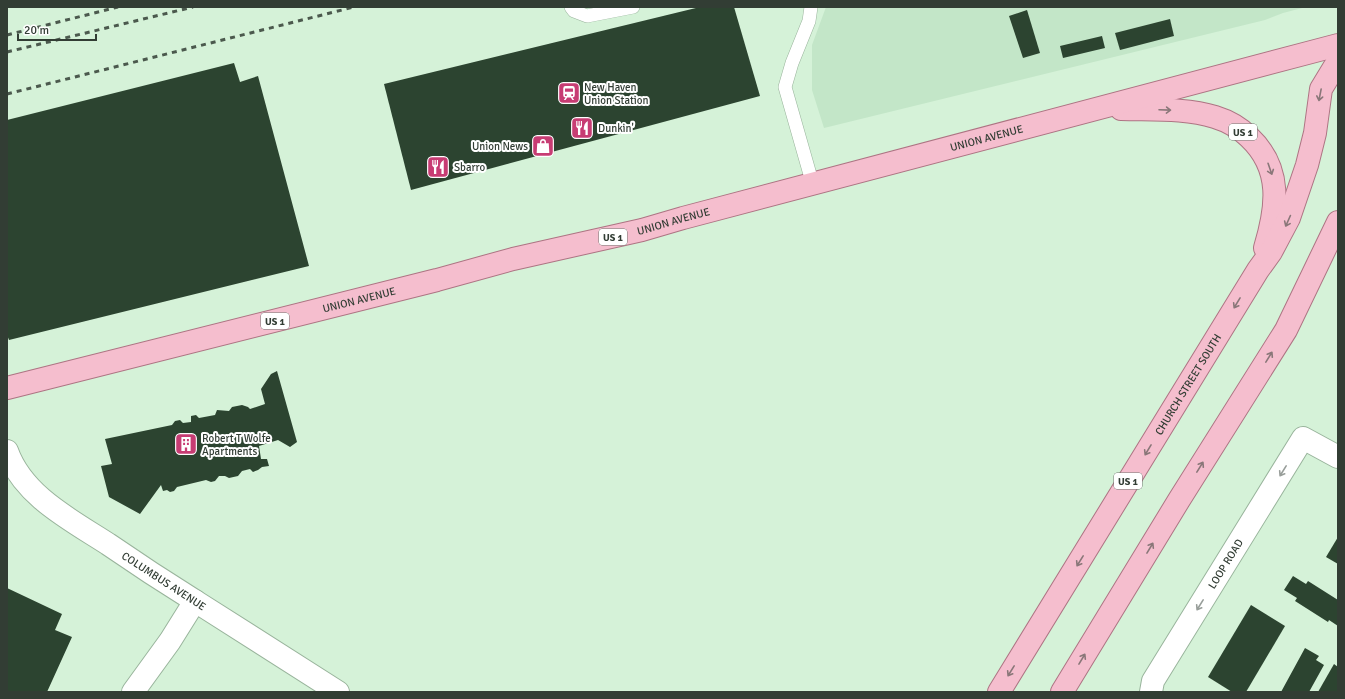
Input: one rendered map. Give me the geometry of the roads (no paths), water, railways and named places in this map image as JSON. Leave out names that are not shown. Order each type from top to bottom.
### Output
[{"type":"main road","name":"UNION AVENUE","points":[[7,388],[437,280],[513,259],[642,230],[682,218],[1338,45]]},
{"type":"main road","name":"CHURCH STREET SOUTH","points":[[999,692],[1258,270],[1271,252],[1289,218],[1307,165],[1321,89],[1338,61]]},
{"type":"main road","name":"US 1","points":[[1098,108],[1189,111],[1204,114],[1229,122],[1252,140],[1266,157],[1271,170],[1275,194],[1271,223],[1258,270]]},
{"type":"main road","points":[[1062,692],[1179,500],[1286,330],[1338,222]]},
{"type":"street","name":"LOOP ROAD","points":[[1151,692],[1153,681],[1304,438],[1338,457]]},
{"type":"street","name":"COLUMBUS AVENUE","points":[[7,451],[16,470],[29,486],[70,521],[338,692]]},
{"type":"street","points":[[133,692],[170,641],[195,601]]},
{"type":"lane","points":[[571,7],[574,11],[587,16],[633,7]]},
{"type":"lane","points":[[810,7],[809,21],[792,63],[785,87],[813,184]]},
{"type":"railway","points":[[7,35],[118,7]]},
{"type":"railway","points":[[7,52],[193,7]]},
{"type":"railway","points":[[7,94],[354,7]]},
{"type":"place","name":"New Haven Union Station","points":[[569,93]]},
{"type":"place","name":"Dunkin'","points":[[582,128]]},
{"type":"place","name":"Union News","points":[[543,146]]},
{"type":"place","name":"Sbarro","points":[[438,167]]},
{"type":"place","name":"Robert T Wolfe Apartments","points":[[186,444]]}]
